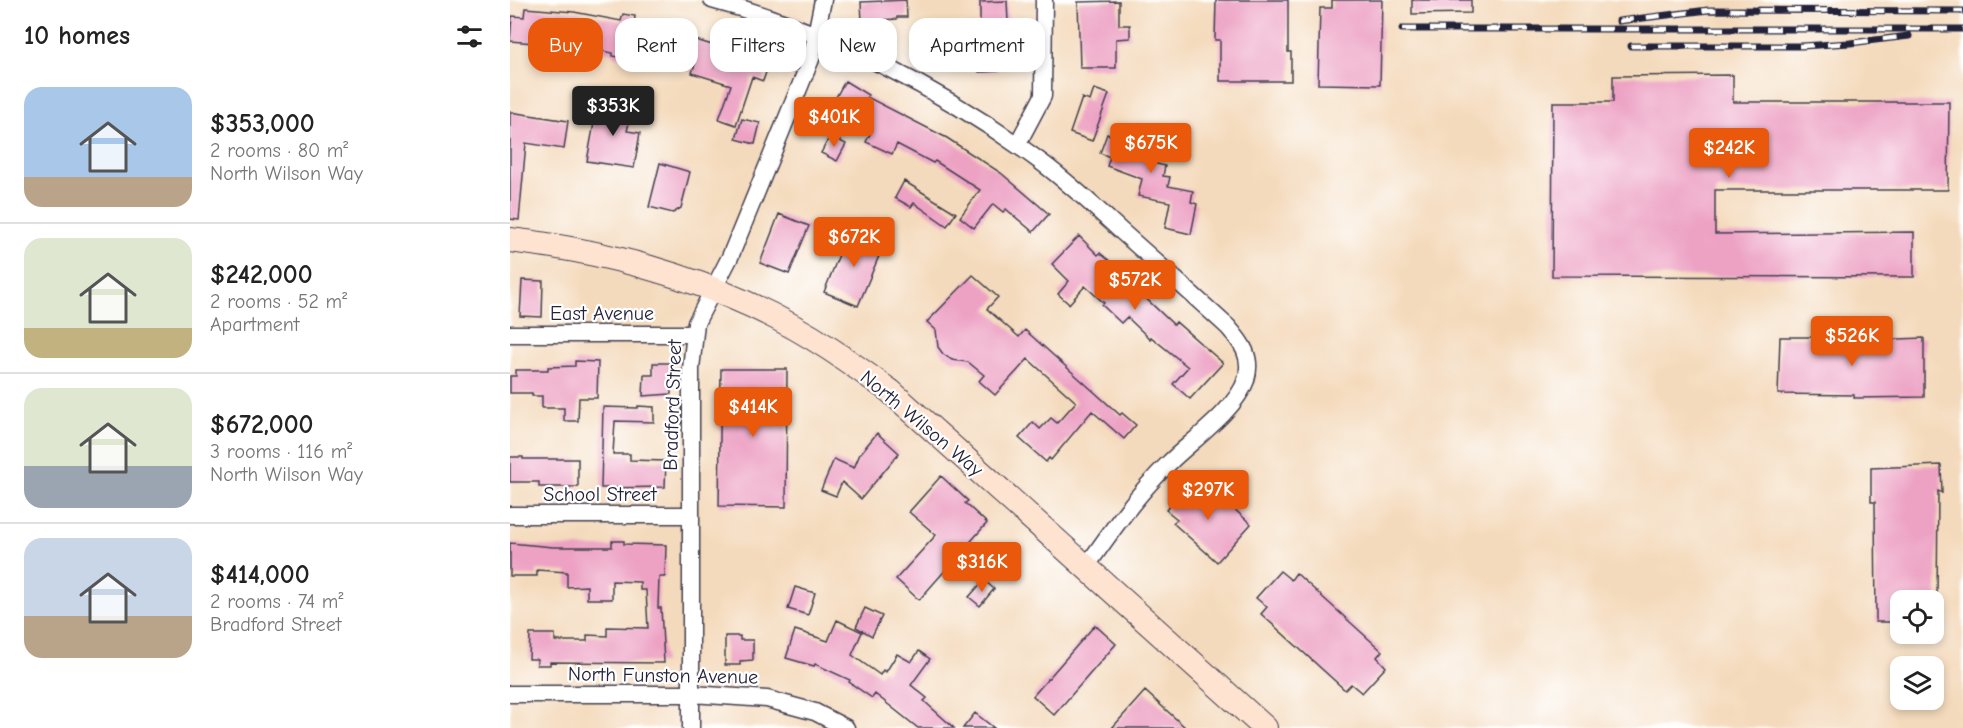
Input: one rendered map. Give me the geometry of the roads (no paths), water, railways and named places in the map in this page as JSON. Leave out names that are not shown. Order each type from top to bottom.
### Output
[{"type":"main road","name":"North Wilson Way","points":[[510,240],[572,249],[629,261],[686,279],[750,306],[829,349],[890,391],[1265,728]]},
{"type":"street","points":[[712,0],[788,24],[816,36],[904,77],[962,109],[1041,162],[1092,204],[1228,327],[1244,345],[1248,372],[1245,383],[1235,398],[1129,506],[1086,567]]},
{"type":"street","name":"Bradford Street","points":[[691,728],[691,369],[694,334],[696,323],[739,236],[811,59],[823,0]]},
{"type":"street","points":[[1017,146],[1043,96],[1044,0]]},
{"type":"street","name":"East Avenue","points":[[510,334],[694,334]]},
{"type":"street","name":"School Street","points":[[510,515],[690,516]]},
{"type":"street","name":"North Funston Avenue","points":[[510,694],[692,694],[767,699],[815,712],[846,728]]},
{"type":"railway","points":[[1619,21],[1708,10],[1963,11]]},
{"type":"railway","points":[[1402,29],[1963,29]]},
{"type":"railway","points":[[1631,46],[1802,46],[1909,36]]}]
